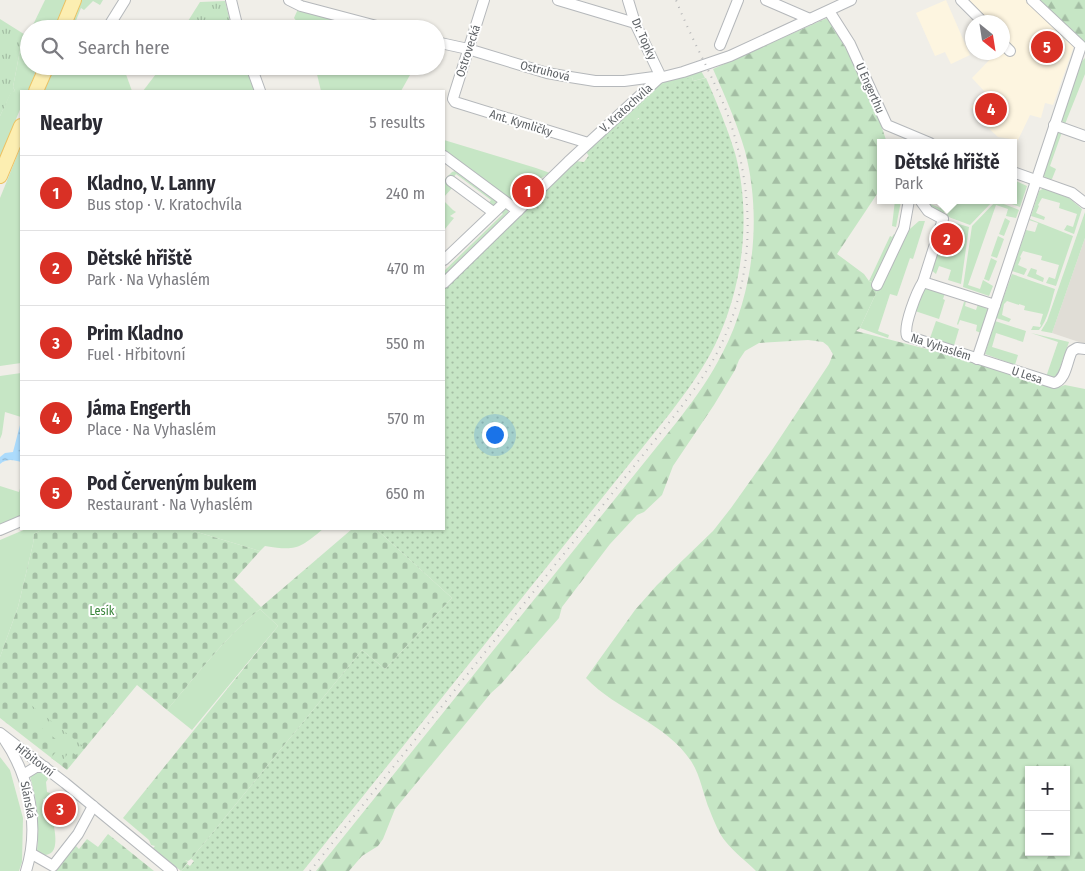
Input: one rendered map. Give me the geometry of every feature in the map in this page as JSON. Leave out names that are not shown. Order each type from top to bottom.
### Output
[{"type":"main road","points":[[66,20],[74,0]]},
{"type":"main road","points":[[36,90],[43,75]]},
{"type":"main road","points":[[0,176],[20,128]]},
{"type":"street","points":[[113,20],[126,0]]},
{"type":"street","points":[[231,0],[236,20]]},
{"type":"street","points":[[289,0],[301,6],[354,20]]},
{"type":"street","name":"Ostrovecká","points":[[455,102],[453,99],[484,0]]},
{"type":"street","points":[[558,0],[635,23]]},
{"type":"street","name":"Dr. Topky","points":[[628,0],[635,23],[659,73],[659,78]]},
{"type":"street","points":[[720,45],[738,0]]},
{"type":"street","points":[[766,0],[810,19]]},
{"type":"street","name":"V. Kratochvíla","points":[[445,281],[588,143],[659,78],[719,60],[851,0]]},
{"type":"street","points":[[961,0],[976,15]]},
{"type":"street","name":"Na Vyhaslém","points":[[923,204],[928,211],[943,219],[906,328],[907,336],[977,358],[1081,46],[1032,0]]},
{"type":"street","name":"U Engerthu","points":[[829,11],[850,44],[886,125],[920,139]]},
{"type":"street","name":"Ostruhová","points":[[445,44],[547,73],[595,81],[624,81],[654,76],[659,78]]},
{"type":"street","points":[[254,75],[260,90]]},
{"type":"street","points":[[624,81],[634,88],[636,99]]},
{"type":"street","name":"Ant. Kymličky","points":[[455,102],[588,143]]},
{"type":"street","points":[[1054,125],[1085,136]]},
{"type":"street","points":[[445,157],[518,212]]},
{"type":"street","points":[[1017,173],[1072,193],[1085,203]]},
{"type":"street","points":[[451,181],[493,212]]},
{"type":"street","points":[[445,259],[505,202]]},
{"type":"street","points":[[877,285],[904,228],[908,204]]},
{"type":"street","points":[[923,282],[995,305]]},
{"type":"street","name":"U Lesa","points":[[977,358],[1056,384],[1062,379],[1072,351],[1077,348],[1085,349]]},
{"type":"street","points":[[0,530],[20,521]]},
{"type":"street","name":"Hřbitovní","points":[[0,734],[45,767],[172,871]]},
{"type":"street","name":"Slánská","points":[[0,734],[13,754],[23,775],[32,813],[32,854],[26,871]]},
{"type":"street","points":[[23,775],[36,767],[45,767]]},
{"type":"street","points":[[32,854],[53,866],[78,834],[93,806]]},
{"type":"shaded area","points":[[946,0],[965,44],[965,57],[951,64],[945,52],[935,56],[916,13]]},
{"type":"shaded area","points":[[967,0],[1025,0],[1074,46],[1053,105],[1045,103],[1041,118],[1030,115],[1018,140],[998,137],[984,124],[986,122],[971,107],[985,92],[972,78],[989,60],[1010,60],[1010,53],[1014,49],[1010,45],[1010,15],[982,15]]},
{"type":"shaded area","points":[[1085,238],[1085,344],[1052,333]]},
{"type":"green space","points":[[45,0],[67,0],[59,20],[35,20]]},
{"type":"green space","points":[[81,0],[103,0],[100,5],[93,1],[84,10],[81,8],[76,20],[73,20]]},
{"type":"green space","points":[[1036,0],[1085,0],[1085,44]]},
{"type":"green space","points":[[225,1],[230,20],[189,20],[200,2]]},
{"type":"green space","points":[[298,9],[343,20],[296,20],[294,18]]},
{"type":"green space","points":[[827,18],[862,78],[886,139],[877,139],[877,194],[837,254],[864,274],[869,281],[877,285],[878,289],[860,328],[856,331],[958,357],[1056,388],[1065,385],[1085,389],[1085,871],[756,871],[721,835],[708,805],[700,779],[691,761],[681,748],[655,726],[612,699],[586,678],[635,610],[657,585],[713,531],[731,508],[829,364],[833,354],[828,346],[823,342],[808,340],[759,343],[745,351],[714,405],[673,466],[662,495],[644,512],[637,515],[610,544],[562,607],[559,618],[491,693],[395,809],[383,839],[378,846],[362,856],[349,871],[316,871],[680,418],[703,386],[723,352],[734,329],[742,304],[748,279],[754,227],[750,176],[745,151],[735,120],[713,69]]},
{"type":"green space","points":[[0,19],[20,32],[20,50],[13,87],[15,91],[11,93],[0,116]]},
{"type":"green space","points":[[20,50],[20,75],[34,75],[28,90],[20,90],[20,109],[0,159],[0,116],[11,92],[15,91],[13,87]]},
{"type":"green space","points":[[1085,58],[1085,74],[1065,124],[1061,120],[1080,63]]},
{"type":"green space","points":[[700,69],[705,78],[693,81],[692,77],[589,156],[586,152],[657,85]]},
{"type":"green space","points":[[50,75],[126,75],[132,90],[44,90]]},
{"type":"green space","points":[[155,75],[253,75],[257,90],[144,90]]},
{"type":"green space","points":[[317,75],[410,75],[402,90],[321,90]]},
{"type":"green space","points":[[692,77],[693,81],[706,78],[729,134],[740,177],[744,226],[738,275],[725,323],[700,371],[671,412],[303,871],[181,871],[187,864],[190,866],[194,861],[191,859],[362,650],[385,669],[452,598],[377,530],[445,530],[445,288],[576,161],[584,162],[623,122],[639,119],[638,108],[662,88]]},
{"type":"green space","points":[[1062,132],[1050,166],[1056,169],[1050,180],[1045,178],[1043,174],[1057,133]]},
{"type":"green space","points":[[445,140],[550,173],[533,183],[514,200],[511,200],[445,151]]},
{"type":"green space","points":[[20,148],[20,363],[0,366],[0,198]]},
{"type":"green space","points":[[455,171],[497,202],[495,207],[488,204],[491,200],[456,174],[448,185],[452,188],[445,196],[445,179]]},
{"type":"green space","points":[[1017,181],[1027,186],[1020,207],[1011,204],[1017,204]]},
{"type":"green space","points":[[1044,188],[1069,198],[1082,209],[1074,234],[1064,230],[1067,225],[1073,227],[1077,214],[1059,208],[1060,203],[1042,198],[1036,213],[1045,217],[1044,220],[1031,216],[1039,191]]},
{"type":"green space","points":[[445,202],[456,212],[450,216],[454,218],[445,229]]},
{"type":"green space","points":[[895,204],[900,204],[896,227],[892,226]]},
{"type":"green space","points":[[929,204],[940,208],[942,204],[947,204],[944,214],[935,211]]},
{"type":"green space","points":[[950,204],[990,204],[970,225],[946,216]]},
{"type":"green space","points":[[993,204],[1004,204],[1019,210],[1016,218],[1006,216],[1008,209],[996,205],[968,285],[980,289],[983,280],[993,286],[989,296],[963,287],[972,226]]},
{"type":"green space","points":[[504,208],[508,210],[508,215],[445,275],[445,270],[503,214],[500,211]]},
{"type":"green space","points":[[1085,212],[1085,238],[1052,333],[1041,331],[1047,321]]},
{"type":"green space","points":[[1005,218],[1010,221],[1004,236],[999,234]]},
{"type":"green space","points":[[1030,219],[1073,236],[1056,286],[1046,283],[1049,277],[1055,279],[1059,265],[1041,260],[1042,256],[1023,251],[1018,265],[1027,269],[1024,275],[1012,271],[1026,230],[1035,232],[1038,223]]},
{"type":"green space","points":[[945,220],[969,227],[961,284],[948,280],[951,270],[939,266],[936,274],[929,268]]},
{"type":"green space","points":[[919,221],[925,221],[913,259],[910,258],[897,296],[890,294],[878,331],[889,335],[888,338],[860,328],[903,235]]},
{"type":"green space","points":[[944,228],[955,231],[949,251],[938,247]]},
{"type":"green space","points":[[894,234],[898,235],[875,283],[869,281],[890,236],[892,237]]},
{"type":"green space","points":[[998,236],[1004,239],[997,258],[991,256]]},
{"type":"green space","points":[[991,258],[997,261],[989,281],[984,279]]},
{"type":"green space","points":[[1031,268],[1037,270],[1036,274],[1044,278],[1043,282],[1027,276]]},
{"type":"green space","points":[[1012,274],[1055,289],[1047,316],[1039,330],[1031,330],[1033,326],[1040,327],[1043,314],[1024,310],[1025,306],[1019,304],[1007,301],[1004,304],[1002,315],[1011,319],[1009,322],[996,318]]},
{"type":"green space","points":[[927,287],[945,293],[943,299],[945,300],[939,319],[915,311],[922,289]]},
{"type":"green space","points":[[966,301],[965,306],[976,310],[978,304],[989,310],[981,333],[976,331],[977,325],[960,320],[957,324]]},
{"type":"green space","points":[[936,321],[959,329],[953,349],[929,341]]},
{"type":"green space","points":[[995,321],[1026,331],[1023,342],[996,333],[992,347],[1018,355],[1015,365],[985,354]]},
{"type":"green space","points":[[1031,333],[1069,342],[1057,376],[1054,378],[1046,377],[1058,342]]},
{"type":"green space","points":[[20,373],[20,417],[5,412],[0,439],[0,376]]},
{"type":"green space","points":[[0,486],[19,492],[20,488],[20,517],[0,526]]},
{"type":"green space","points":[[24,530],[41,530],[34,534],[18,607],[0,657],[0,540]]},
{"type":"green space","name":"Lesík","points":[[41,530],[190,530],[260,551],[234,580],[261,607],[351,530],[377,530],[452,598],[385,669],[362,650],[191,859],[185,860],[188,862],[181,871],[153,848],[155,846],[151,845],[149,840],[123,818],[278,626],[260,609],[234,632],[167,710],[137,685],[67,770],[0,718],[0,657],[18,607],[34,534]]},
{"type":"green space","points":[[190,530],[322,530],[297,547],[265,546],[260,551]]},
{"type":"green space","points":[[260,609],[278,626],[192,730],[167,710],[234,632]]},
{"type":"green space","points":[[31,705],[83,746],[76,755],[70,751],[60,764],[51,758],[62,744],[24,714]]},
{"type":"green space","points":[[0,757],[10,770],[23,818],[22,862],[19,871],[0,871]]},
{"type":"green space","points":[[40,771],[48,779],[46,782],[47,792],[50,793],[49,798],[43,799],[45,812],[51,812],[55,835],[55,847],[53,851],[46,855],[37,851],[37,814],[30,776],[30,773]]},
{"type":"green space","points":[[108,834],[154,871],[55,871],[76,846],[79,849],[87,839],[98,847]]},
{"type":"water","points":[[20,425],[20,462],[8,460],[0,464],[0,457],[5,453],[13,452]]},
{"type":"railway","points":[[310,871],[675,415],[693,391],[719,349],[731,320],[746,260],[747,200],[736,140],[726,110],[676,0]]},
{"type":"place","name":"Pod Červeným bukem","points":[[1047,47]]},
{"type":"place","name":"Jáma Engerth","points":[[991,109]]},
{"type":"place","name":"Kladno, V. Lanny","points":[[528,191]]},
{"type":"place","name":"Dětské hřiště","points":[[947,239]]},
{"type":"place","name":"Prim Kladno","points":[[60,809]]}]
